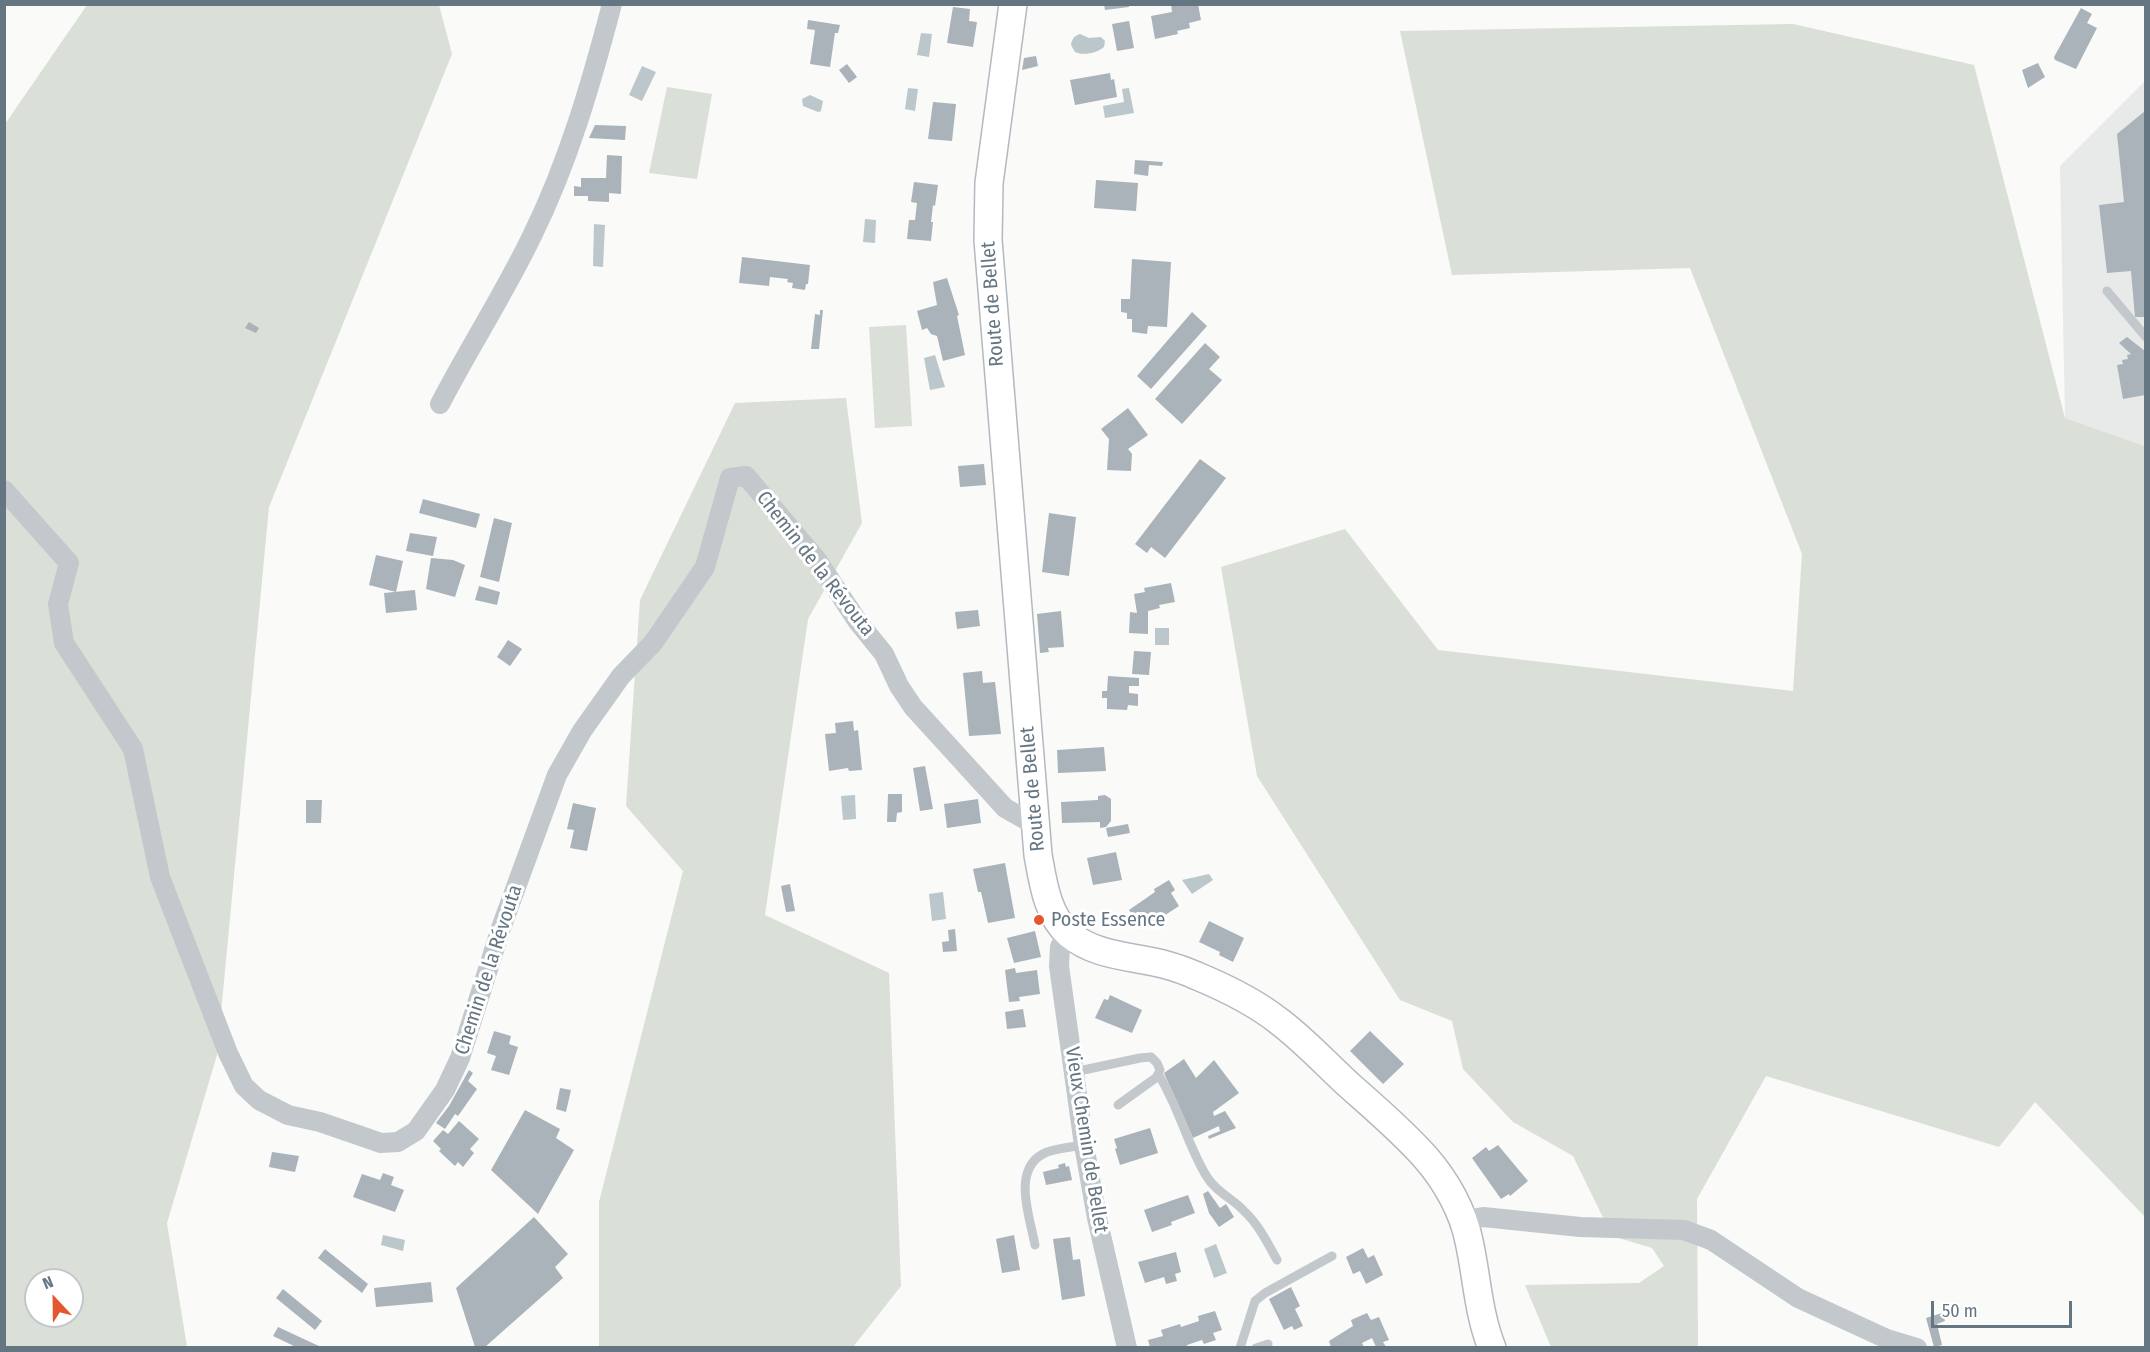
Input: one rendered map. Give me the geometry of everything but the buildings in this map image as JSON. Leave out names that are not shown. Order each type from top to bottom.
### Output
[{"type":"main road","name":"Route de Bellet","points":[[1013,4],[989,183],[988,240],[1035,825],[1043,884],[1052,911],[1067,933],[1082,943],[1107,953],[1164,964],[1204,979],[1252,1003],[1280,1022],[1402,1133],[1427,1159],[1448,1189],[1463,1221],[1469,1239],[1483,1322],[1492,1347]]},
{"type":"street","points":[[440,404],[532,236],[556,181],[589,92],[612,4]]},
{"type":"street","name":"Chemin de la Révouta","points":[[4,490],[69,563],[58,604],[64,643],[133,749],[160,877],[228,1053],[244,1086],[259,1100],[288,1116],[320,1122],[381,1143],[389,1143],[408,1137],[416,1131],[438,1100],[460,1058],[501,928],[557,775],[582,731],[621,676],[653,643],[705,567],[730,478],[746,476],[817,560],[858,622],[884,654],[899,686],[913,707],[1005,808],[1035,825]]},
{"type":"street","name":"Vieux Chemin de Bellet","points":[[1067,933],[1060,947],[1059,966],[1084,1145],[1097,1218],[1127,1347]]},
{"type":"street","points":[[1463,1221],[1483,1217],[1580,1227],[1684,1230],[1711,1240],[1798,1298],[1887,1339],[1917,1347]]},
{"type":"lane","points":[[2107,291],[2145,337]]},
{"type":"lane","points":[[1074,1072],[1151,1057],[1160,1070],[1157,1077],[1118,1105]]},
{"type":"lane","points":[[1158,1074],[1214,1188],[1242,1209],[1258,1226],[1277,1260]]},
{"type":"lane","points":[[1035,1245],[1025,1188],[1025,1177],[1029,1166],[1036,1158],[1047,1153],[1084,1145]]},
{"type":"lane","points":[[1240,1347],[1255,1301],[1265,1293],[1332,1256]]},
{"type":"lane","points":[[1256,1347],[1268,1344]]},
{"type":"shaded area","points":[[87,5],[439,5],[452,54],[269,507],[217,1055],[167,1223],[187,1347],[5,1348],[5,124]]},
{"type":"shaded area","points":[[1793,24],[1974,65],[2065,418],[2145,446],[2145,1217],[2035,1102],[1999,1147],[1766,1076],[1697,1199],[1698,1347],[1551,1347],[1525,1285],[1639,1283],[1664,1266],[1652,1248],[1612,1236],[1573,1156],[1513,1122],[1463,1069],[1452,1021],[1400,1000],[1257,776],[1221,567],[1345,529],[1438,650],[1793,691],[1802,554],[1690,268],[1452,275],[1400,31]]},
{"type":"shaded area","points":[[921,33],[932,34],[929,57],[917,55]]},
{"type":"shaded area","points":[[1080,34],[1089,38],[1101,37],[1105,41],[1104,47],[1090,53],[1075,52],[1071,43]]},
{"type":"shaded area","points":[[642,66],[656,72],[642,101],[629,95]]},
{"type":"shaded area","points":[[2145,81],[2145,446],[2065,418],[2060,166]]},
{"type":"shaded area","points":[[667,87],[712,94],[697,179],[649,173]]},
{"type":"shaded area","points":[[908,88],[918,89],[915,111],[905,109]]},
{"type":"shaded area","points":[[1129,88],[1134,113],[1105,118],[1103,106],[1124,102],[1122,89]]},
{"type":"shaded area","points":[[810,95],[823,101],[821,111],[803,106],[802,99]]},
{"type":"shaded area","points":[[865,219],[876,220],[875,243],[863,242]]},
{"type":"shaded area","points":[[594,224],[605,225],[603,267],[593,266]]},
{"type":"shaded area","points":[[906,325],[912,426],[875,428],[869,327]]},
{"type":"shaded area","points":[[935,355],[945,387],[930,390],[924,358]]},
{"type":"shaded area","points":[[846,398],[862,523],[808,619],[765,915],[889,973],[901,1286],[853,1347],[599,1348],[599,1202],[683,871],[626,806],[640,600],[735,403]]},
{"type":"shaded area","points":[[1155,628],[1169,628],[1169,645],[1155,645]]},
{"type":"shaded area","points":[[855,795],[856,819],[843,820],[841,796]]},
{"type":"shaded area","points":[[1209,874],[1213,880],[1192,894],[1182,880]]},
{"type":"shaded area","points":[[943,892],[946,919],[932,921],[929,894]]},
{"type":"shaded area","points":[[383,1235],[405,1240],[403,1251],[381,1245]]},
{"type":"shaded area","points":[[1216,1244],[1227,1273],[1214,1278],[1204,1249]]},
{"type":"place","name":"Poste Essence","points":[[1039,920]]}]
